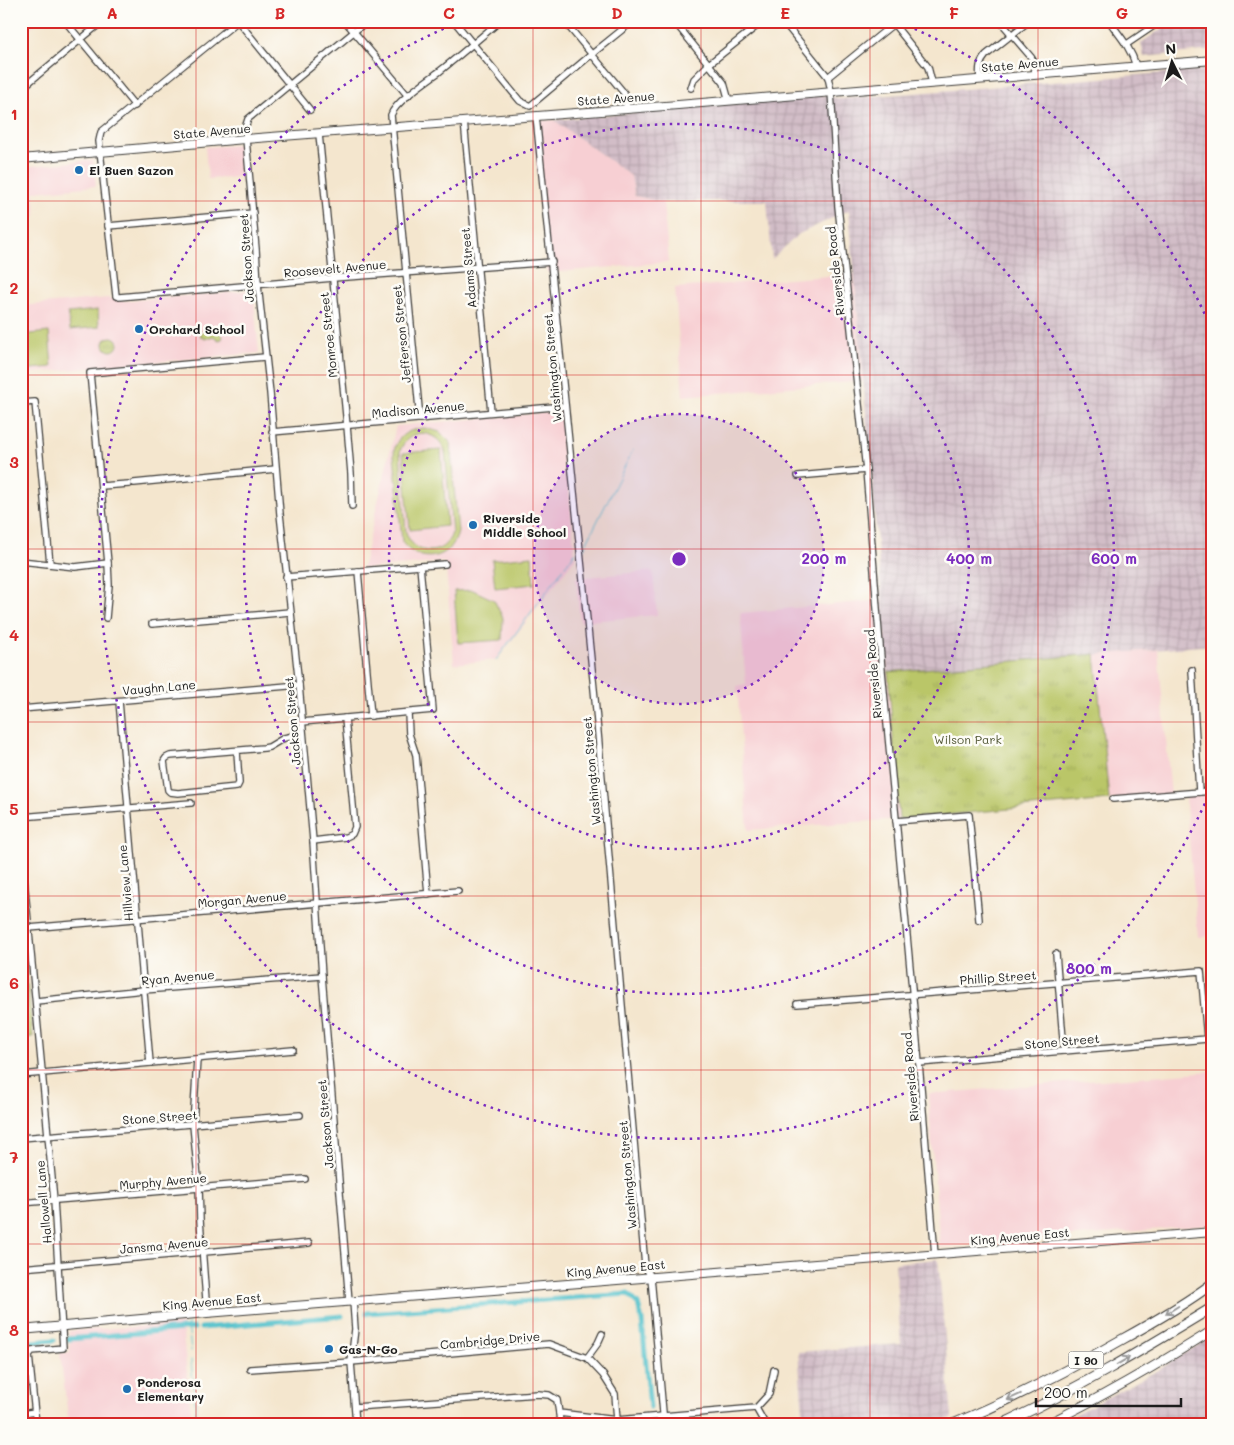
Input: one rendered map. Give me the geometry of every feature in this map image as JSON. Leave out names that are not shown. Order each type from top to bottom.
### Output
[{"type":"highway","name":"I 90","points":[[953,1424],[1030,1390],[1090,1358],[1150,1324],[1213,1283]]},
{"type":"highway","name":"I 90","points":[[1002,1424],[1100,1375],[1213,1307]]},
{"type":"main road","name":"State Avenue","points":[[21,159],[1213,60]]},
{"type":"main road","name":"King Avenue East","points":[[21,1330],[351,1301],[1213,1232]]},
{"type":"main road","points":[[1047,1424],[1089,1403],[1174,1355],[1213,1330]]},
{"type":"street","points":[[65,21],[135,106]]},
{"type":"street","points":[[21,89],[103,21]]},
{"type":"street","points":[[253,213],[108,226],[99,141],[102,132],[238,21],[310,110]]},
{"type":"street","points":[[345,21],[408,96]]},
{"type":"street","points":[[245,139],[247,121],[367,21]]},
{"type":"street","points":[[454,21],[520,101],[530,106],[633,21]]},
{"type":"street","points":[[392,127],[391,114],[393,109],[500,21]]},
{"type":"street","points":[[564,21],[624,92],[627,108]]},
{"type":"street","points":[[674,21],[724,83],[729,101]]},
{"type":"street","points":[[691,88],[694,79],[709,64],[763,21]]},
{"type":"street","points":[[783,21],[828,77],[894,22],[928,67],[932,83]]},
{"type":"street","points":[[1000,21],[1034,62],[1035,74]]},
{"type":"street","points":[[980,79],[980,63],[986,55],[1012,36],[1028,21]]},
{"type":"street","points":[[1109,21],[1127,44],[1136,66]]},
{"type":"street","points":[[1127,44],[1161,21]]},
{"type":"street","name":"Riverside Road","points":[[828,77],[831,91],[838,206],[866,470],[935,1255]]},
{"type":"street","name":"Washington Street","points":[[536,116],[595,699],[645,1266],[651,1277],[664,1424]]},
{"type":"street","name":"Adams Street","points":[[464,121],[491,412]]},
{"type":"street","name":"Jefferson Street","points":[[392,127],[420,419]]},
{"type":"street","name":"Monroe Street","points":[[319,134],[347,426],[352,506]]},
{"type":"street","name":"Jackson Street","points":[[245,139],[313,841],[322,976],[355,1329],[350,1362],[356,1424]]},
{"type":"street","name":"Roosevelt Avenue","points":[[108,226],[115,293],[119,297],[478,266],[552,262]]},
{"type":"street","points":[[106,618],[109,584],[108,563],[90,374],[265,356]]},
{"type":"street","points":[[21,403],[35,402],[50,564]]},
{"type":"street","name":"Madison Avenue","points":[[272,432],[565,406]]},
{"type":"street","points":[[101,486],[276,470]]},
{"type":"street","points":[[798,476],[866,470]]},
{"type":"street","points":[[21,562],[75,567],[108,563]]},
{"type":"street","points":[[286,576],[445,564]]},
{"type":"street","points":[[302,722],[433,710],[420,566]]},
{"type":"street","points":[[358,571],[371,716]]},
{"type":"street","points":[[152,624],[290,612]]},
{"type":"street","points":[[1192,670],[1199,792]]},
{"type":"street","name":"Vaughn Lane","points":[[21,709],[299,685]]},
{"type":"street","name":"Hillview Lane","points":[[119,701],[150,1063]]},
{"type":"street","points":[[408,713],[409,734],[416,755],[428,894]]},
{"type":"street","points":[[313,841],[346,837],[352,834],[355,827],[345,718]]},
{"type":"street","points":[[237,750],[239,783],[236,787],[178,793],[168,790],[164,762],[168,757],[237,750],[269,747],[291,735],[303,734]]},
{"type":"street","points":[[1113,799],[1213,791]]},
{"type":"street","points":[[21,817],[191,803]]},
{"type":"street","points":[[896,821],[970,814],[979,920]]},
{"type":"street","name":"Hallowell Lane","points":[[21,846],[54,1200],[63,1348],[32,1351],[29,1355],[30,1376]]},
{"type":"street","name":"Morgan Avenue","points":[[29,928],[458,891]]},
{"type":"street","points":[[1056,954],[1064,1050]]},
{"type":"street","name":"Phillip Street","points":[[797,1004],[1201,971],[1207,1039]]},
{"type":"street","name":"Ryan Avenue","points":[[36,1001],[144,990],[322,976]]},
{"type":"street","name":"Stone Street","points":[[919,1063],[1207,1039]]},
{"type":"street","points":[[21,1075],[293,1050]]},
{"type":"street","points":[[197,1059],[193,1125],[207,1313]]},
{"type":"street","name":"Stone Street","points":[[21,1138],[300,1115]]},
{"type":"street","name":"Murphy Avenue","points":[[21,1203],[306,1179]]},
{"type":"street","name":"Jansma Avenue","points":[[21,1268],[309,1243]]},
{"type":"street","points":[[587,1358],[602,1334]]},
{"type":"street","name":"Cambridge Drive","points":[[250,1369],[350,1362],[550,1342],[587,1358],[603,1375],[614,1394],[617,1420]]},
{"type":"street","points":[[559,1413],[617,1420],[756,1408],[769,1394],[774,1370]]},
{"type":"street","points":[[21,1376],[30,1376],[36,1424]]},
{"type":"street","points":[[355,1407],[538,1394],[549,1395],[557,1400],[560,1424]]},
{"type":"street","points":[[756,1408],[765,1424]]},
{"type":"street","points":[[21,1414],[35,1412]]},
{"type":"shaded area","points":[[21,21],[39,21],[21,36]]},
{"type":"shaded area","points":[[1173,21],[1213,21],[1213,50],[1144,57],[1141,43]]},
{"type":"shaded area","points":[[1213,69],[1213,645],[888,672],[849,210],[799,234],[772,259],[767,201],[663,202],[635,196],[631,176],[554,120],[823,95],[841,99]]},
{"type":"shaded area","points":[[554,120],[631,176],[635,196],[663,202],[669,262],[548,273],[532,121]]},
{"type":"shaded area","points":[[239,145],[242,177],[208,179],[205,147]]},
{"type":"shaded area","points":[[93,160],[96,186],[34,192],[36,216],[21,217],[21,167]]},
{"type":"shaded area","points":[[854,274],[863,381],[683,396],[675,288]]},
{"type":"shaded area","name":"Orchard School","points":[[253,290],[259,353],[21,374],[21,306],[108,298],[125,301]]},
{"type":"shaded area","name":"Riverside Middle School","points":[[562,411],[575,558],[497,660],[454,664],[444,562],[362,569],[396,426]]},
{"type":"shaded area","points":[[653,571],[657,615],[580,622],[576,578]]},
{"type":"shaded area","points":[[882,600],[899,819],[748,830],[737,686],[746,684],[740,613]]},
{"type":"shaded area","points":[[1158,650],[1171,796],[1109,800],[1095,654]]},
{"type":"shaded area","points":[[1213,793],[1213,936],[1198,937],[1185,795]]},
{"type":"shaded area","points":[[1213,1071],[1213,1225],[940,1247],[928,1094]]},
{"type":"shaded area","points":[[938,1259],[952,1418],[932,1424],[804,1424],[798,1352],[901,1344],[895,1263]]},
{"type":"shaded area","name":"Ponderosa Elementary","points":[[182,1324],[192,1424],[69,1424],[60,1353],[70,1352],[69,1331]]},
{"type":"shaded area","points":[[1213,1336],[1213,1424],[1058,1424],[1160,1369]]},
{"type":"green space","points":[[98,310],[99,327],[70,330],[68,313]]},
{"type":"green space","points":[[210,327],[215,328],[223,336],[222,339],[219,340],[213,336],[205,339],[201,337],[202,331]]},
{"type":"green space","points":[[49,332],[52,367],[21,370],[21,335]]},
{"type":"green space","points":[[111,337],[116,339],[118,344],[116,349],[111,351],[106,349],[104,344],[106,339]]},
{"type":"green space","points":[[425,428],[440,432],[450,442],[458,532],[455,542],[449,549],[442,554],[425,557],[409,549],[402,542],[394,455],[396,443],[399,439],[408,432]],"holes":[[[421,433],[433,436],[439,441],[445,451],[452,533],[442,547],[429,551],[415,546],[406,532],[400,451],[403,444],[411,437]]]},
{"type":"green space","points":[[441,450],[447,526],[410,530],[403,453]]},
{"type":"green space","points":[[532,556],[534,584],[495,588],[492,560]]},
{"type":"green space","points":[[473,590],[494,600],[503,618],[502,640],[458,643],[454,591]]},
{"type":"green space","name":"Wilson Park","points":[[1095,654],[1109,800],[899,819],[888,672]]},
{"type":"green space","points":[[21,921],[33,1037],[21,1038]]},
{"type":"waterway","points":[[583,550],[633,450]]},
{"type":"waterway","points":[[496,660],[576,553]]},
{"type":"waterway","points":[[367,1313],[628,1294],[638,1304],[642,1320],[650,1407]]},
{"type":"waterway","points":[[201,1328],[342,1316]]},
{"type":"waterway","points":[[188,1324],[191,1351]]},
{"type":"waterway","points":[[68,1339],[194,1328]]},
{"type":"waterway","points":[[21,1343],[54,1340]]},
{"type":"waterway","points":[[191,1360],[197,1424]]},
{"type":"place","name":"El Buen Sazon","points":[[79,170]]},
{"type":"place","name":"Orchard School","points":[[139,329]]},
{"type":"place","name":"Riverside Middle School","points":[[473,525]]},
{"type":"place","name":"Gas-N-Go","points":[[329,1349]]},
{"type":"place","name":"Ponderosa Elementary","points":[[127,1389]]}]
